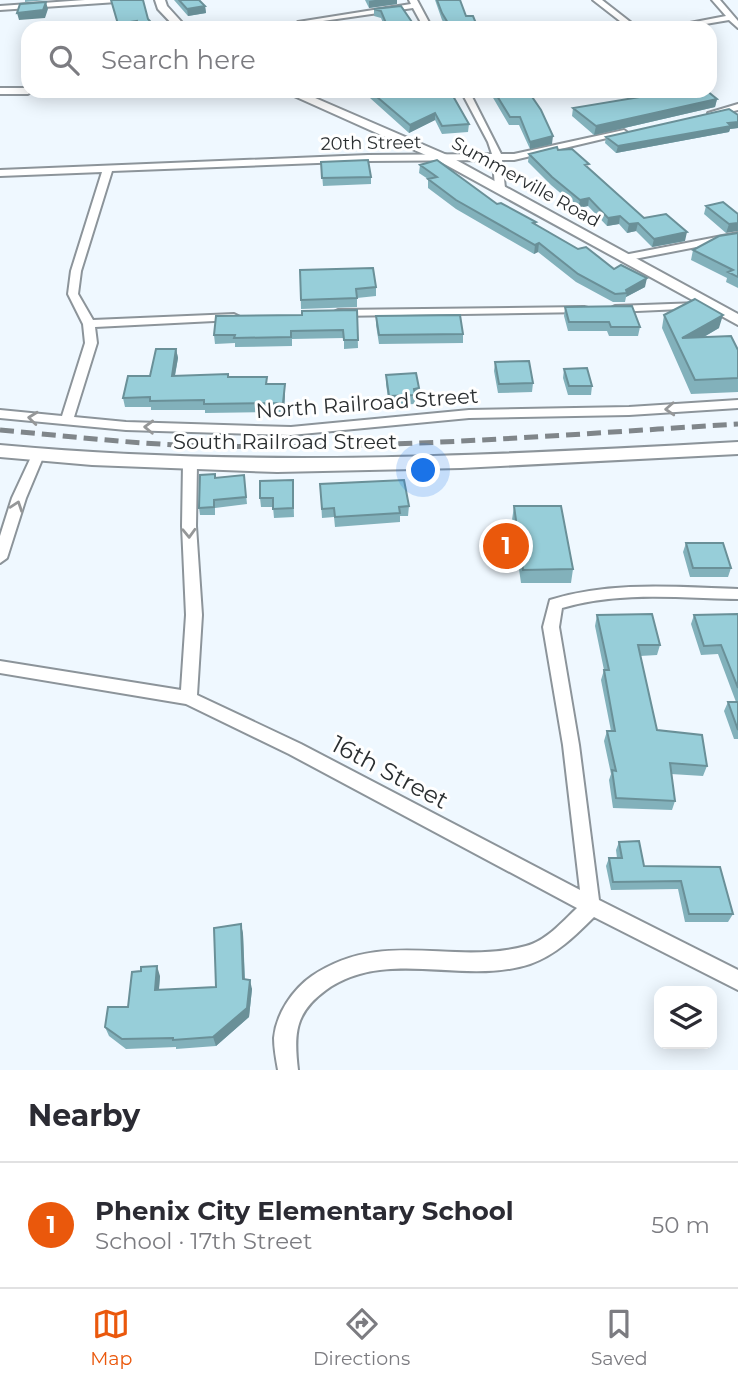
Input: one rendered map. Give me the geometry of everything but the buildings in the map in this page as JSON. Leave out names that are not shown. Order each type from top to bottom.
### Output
[{"type":"main road","points":[[159,0],[175,21]]},
{"type":"main road","name":"Summerville Road","points":[[305,98],[443,158],[738,320]]},
{"type":"main road","name":"South Railroad Street","points":[[0,451],[190,464],[407,464],[738,448]]},
{"type":"street","points":[[3,5],[117,0]]},
{"type":"street","points":[[597,0],[625,21]]},
{"type":"street","points":[[716,0],[738,26]]},
{"type":"street","points":[[308,21],[415,3],[424,21]]},
{"type":"street","points":[[711,21],[729,18]]},
{"type":"street","points":[[0,91],[21,91]]},
{"type":"street","points":[[468,98],[497,157],[500,188]]},
{"type":"street","points":[[704,115],[738,107]]},
{"type":"street","name":"20th Street","points":[[0,173],[526,156],[630,132]]},
{"type":"street","points":[[67,421],[91,343],[89,324],[73,294],[83,246],[108,168]]},
{"type":"street","points":[[624,258],[738,236]]},
{"type":"street","points":[[604,309],[711,306]]},
{"type":"street","points":[[331,314],[590,310]]},
{"type":"street","points":[[89,324],[251,317]]},
{"type":"street","name":"North Railroad Street","points":[[0,414],[139,427],[291,431],[469,414],[629,411],[738,404]]},
{"type":"street","points":[[0,558],[19,498],[38,455]]},
{"type":"street","points":[[189,698],[194,615],[189,526],[190,464]]},
{"type":"street","points":[[288,1070],[285,1034],[298,1001],[323,978],[353,965],[392,959],[499,961],[529,954],[554,942],[592,907],[571,745],[551,627],[555,604],[575,597],[633,593],[738,594]]},
{"type":"street","name":"16th Street","points":[[0,667],[189,698],[295,749],[592,907],[738,980]]},
{"type":"railway","points":[[0,430],[151,444],[268,447],[470,441],[738,424]]},
{"type":"place","name":"Phenix City Elementary School","points":[[506,546]]}]
